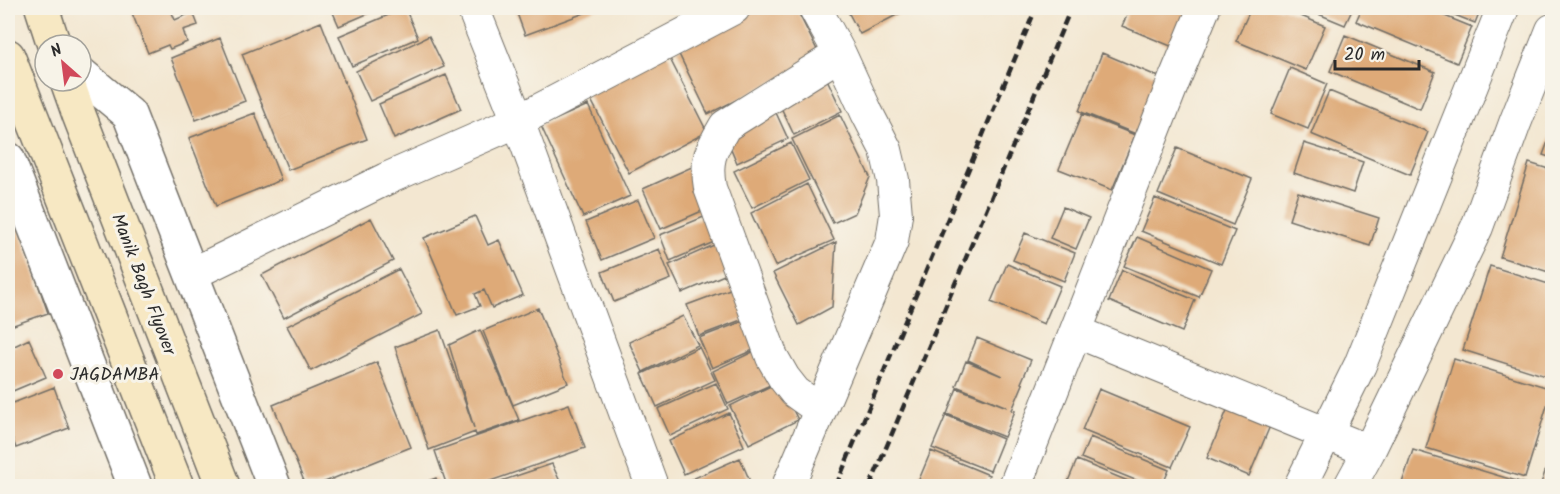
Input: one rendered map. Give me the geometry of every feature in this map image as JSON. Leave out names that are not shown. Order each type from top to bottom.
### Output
[{"type":"main road","points":[[42,8],[50,33]]},
{"type":"main road","points":[[11,82],[40,137],[177,486]]},
{"type":"main road","name":"Manik Bagh Flyover","points":[[71,93],[223,486]]},
{"type":"street","points":[[473,8],[518,121],[652,486]]},
{"type":"street","points":[[192,274],[386,179],[518,121],[734,8]]},
{"type":"street","points":[[788,486],[892,241],[896,214],[893,180],[886,150],[815,8]]},
{"type":"street","points":[[1015,486],[1204,8]]},
{"type":"street","points":[[1300,486],[1360,365],[1503,8]]},
{"type":"street","points":[[1350,486],[1477,227],[1552,30]]},
{"type":"street","points":[[820,410],[795,392],[783,378],[772,357],[710,188],[707,172],[708,159],[725,126],[840,54]]},
{"type":"street","points":[[93,84],[129,114],[274,486]]},
{"type":"street","points":[[10,170],[135,486]]},
{"type":"street","points":[[1077,332],[1369,451]]},
{"type":"building","points":[[130,8],[170,8],[175,20],[193,12],[198,25],[183,30],[187,42],[170,49],[168,45],[148,53]]},
{"type":"building","points":[[331,8],[381,8],[339,26]]},
{"type":"building","points":[[405,8],[418,38],[352,66],[339,36]]},
{"type":"building","points":[[515,8],[598,8],[525,35]]},
{"type":"building","points":[[763,8],[796,8],[821,58],[708,114],[677,50]]},
{"type":"building","points":[[846,8],[910,8],[860,34]]},
{"type":"building","points":[[1130,8],[1195,8],[1178,49],[1122,26]]},
{"type":"building","points":[[1251,8],[1282,8],[1325,26],[1306,70],[1236,41]]},
{"type":"building","points":[[1304,8],[1353,8],[1345,25]]},
{"type":"building","points":[[1362,8],[1425,8],[1472,27],[1457,63],[1356,21]]},
{"type":"building","points":[[1437,8],[1481,8],[1475,23]]},
{"type":"building","points":[[321,22],[367,139],[288,170],[242,54]]},
{"type":"building","points":[[1345,35],[1435,72],[1420,109],[1330,71]]},
{"type":"building","points":[[429,36],[444,67],[370,101],[356,71]]},
{"type":"building","points":[[220,38],[245,101],[196,120],[171,58]]},
{"type":"building","points":[[666,51],[707,132],[629,173],[587,92]]},
{"type":"building","points":[[1102,53],[1159,77],[1136,134],[1079,111]]},
{"type":"building","points":[[1290,68],[1327,84],[1308,129],[1271,114]]},
{"type":"building","points":[[446,75],[461,109],[394,139],[379,104]]},
{"type":"building","points":[[825,75],[842,111],[794,135],[777,99]]},
{"type":"building","points":[[1329,91],[1428,132],[1410,175],[1311,134]]},
{"type":"building","points":[[772,104],[788,139],[737,163],[724,132]]},
{"type":"building","points":[[588,105],[630,196],[583,217],[541,126]]},
{"type":"building","points":[[255,113],[281,180],[216,206],[189,138]]},
{"type":"building","points":[[1082,114],[1135,135],[1112,190],[1059,169]]},
{"type":"building","points":[[840,115],[870,177],[855,213],[833,223],[792,139]]},
{"type":"building","points":[[1552,131],[1552,158],[1543,155]]},
{"type":"building","points":[[791,143],[809,180],[752,208],[734,171]]},
{"type":"building","points":[[1304,143],[1363,162],[1353,193],[1294,173]]},
{"type":"building","points":[[1177,148],[1252,179],[1233,225],[1158,194]]},
{"type":"building","points":[[1529,163],[1552,170],[1552,273],[1500,257]]},
{"type":"building","points":[[694,166],[711,207],[661,229],[643,189]]},
{"type":"building","points":[[807,184],[834,240],[775,266],[751,213]]},
{"type":"building","points":[[1298,192],[1379,218],[1370,246],[1289,220]]},
{"type":"building","points":[[1155,198],[1235,231],[1221,264],[1141,231]]},
{"type":"building","points":[[638,200],[654,238],[602,260],[586,222]]},
{"type":"building","points":[[1063,207],[1089,218],[1076,249],[1050,238]]},
{"type":"building","points":[[711,214],[721,239],[670,261],[660,235]]},
{"type":"building","points":[[475,216],[488,245],[499,240],[523,295],[492,308],[484,290],[475,294],[480,306],[457,315],[424,238]]},
{"type":"building","points":[[371,218],[393,261],[284,318],[262,275]]},
{"type":"building","points":[[17,223],[48,313],[8,327],[8,226]]},
{"type":"building","points":[[1025,233],[1075,253],[1064,281],[1013,260]]},
{"type":"building","points":[[1137,237],[1211,269],[1199,297],[1124,266]]},
{"type":"building","points":[[723,241],[736,270],[682,293],[669,265]]},
{"type":"building","points":[[836,242],[832,307],[799,325],[773,273]]},
{"type":"building","points":[[659,249],[671,279],[614,302],[602,272]]},
{"type":"building","points":[[1007,264],[1060,286],[1044,324],[991,302]]},
{"type":"building","points":[[1490,266],[1552,285],[1552,378],[1463,350]]},
{"type":"building","points":[[399,269],[422,314],[311,371],[287,326]]},
{"type":"building","points":[[1122,270],[1195,300],[1182,332],[1109,301]]},
{"type":"building","points":[[738,286],[749,317],[699,336],[687,305]]},
{"type":"building","points":[[538,308],[568,383],[513,405],[483,331]]},
{"type":"building","points":[[683,316],[698,345],[643,372],[629,342]]},
{"type":"building","points":[[749,319],[760,347],[712,368],[699,338]]},
{"type":"building","points":[[440,330],[474,428],[449,345],[480,330],[519,420],[476,435],[475,432],[429,450],[395,347]]},
{"type":"building","points":[[977,338],[1031,360],[1021,383],[1023,384],[1012,410],[1015,411],[1004,437],[947,414],[957,388],[1007,407],[956,386],[966,361],[1002,376],[968,360]]},
{"type":"building","points":[[29,339],[46,377],[8,393],[8,349]]},
{"type":"building","points":[[699,347],[715,380],[657,407],[642,374]]},
{"type":"building","points":[[763,347],[779,381],[728,404],[713,371]]},
{"type":"building","points":[[1454,359],[1552,389],[1525,478],[1426,448]]},
{"type":"building","points":[[377,362],[411,447],[315,486],[306,486],[273,405]]},
{"type":"building","points":[[779,382],[798,420],[749,444],[730,406]]},
{"type":"building","points":[[716,383],[728,409],[670,436],[658,409]]},
{"type":"building","points":[[54,387],[69,428],[16,448],[8,427],[8,405]]},
{"type":"building","points":[[1099,389],[1190,427],[1172,467],[1082,430]]},
{"type":"building","points":[[569,404],[585,448],[476,486],[447,486],[435,451]]},
{"type":"building","points":[[1228,408],[1270,426],[1249,476],[1207,458]]},
{"type":"building","points":[[729,413],[744,446],[684,474],[669,441]]},
{"type":"building","points":[[946,415],[1003,439],[990,471],[932,448]]},
{"type":"building","points":[[1090,437],[1169,470],[1162,486],[1150,486],[1081,458]]},
{"type":"building","points":[[1413,450],[1533,486],[1401,486]]},
{"type":"building","points":[[931,451],[989,475],[984,486],[929,486],[918,482]]},
{"type":"building","points":[[1551,455],[1552,486],[1540,486]]},
{"type":"building","points":[[740,458],[752,486],[685,486],[683,483]]},
{"type":"building","points":[[1077,460],[1140,486],[1066,486]]},
{"type":"building","points":[[552,464],[562,486],[486,486]]},
{"type":"building","points":[[436,478],[439,486],[415,486]]},
{"type":"railway","points":[[836,486],[1036,8]]},
{"type":"railway","points":[[870,486],[1071,8]]},
{"type":"place","name":"JAGDAMBA","points":[[58,374]]}]
